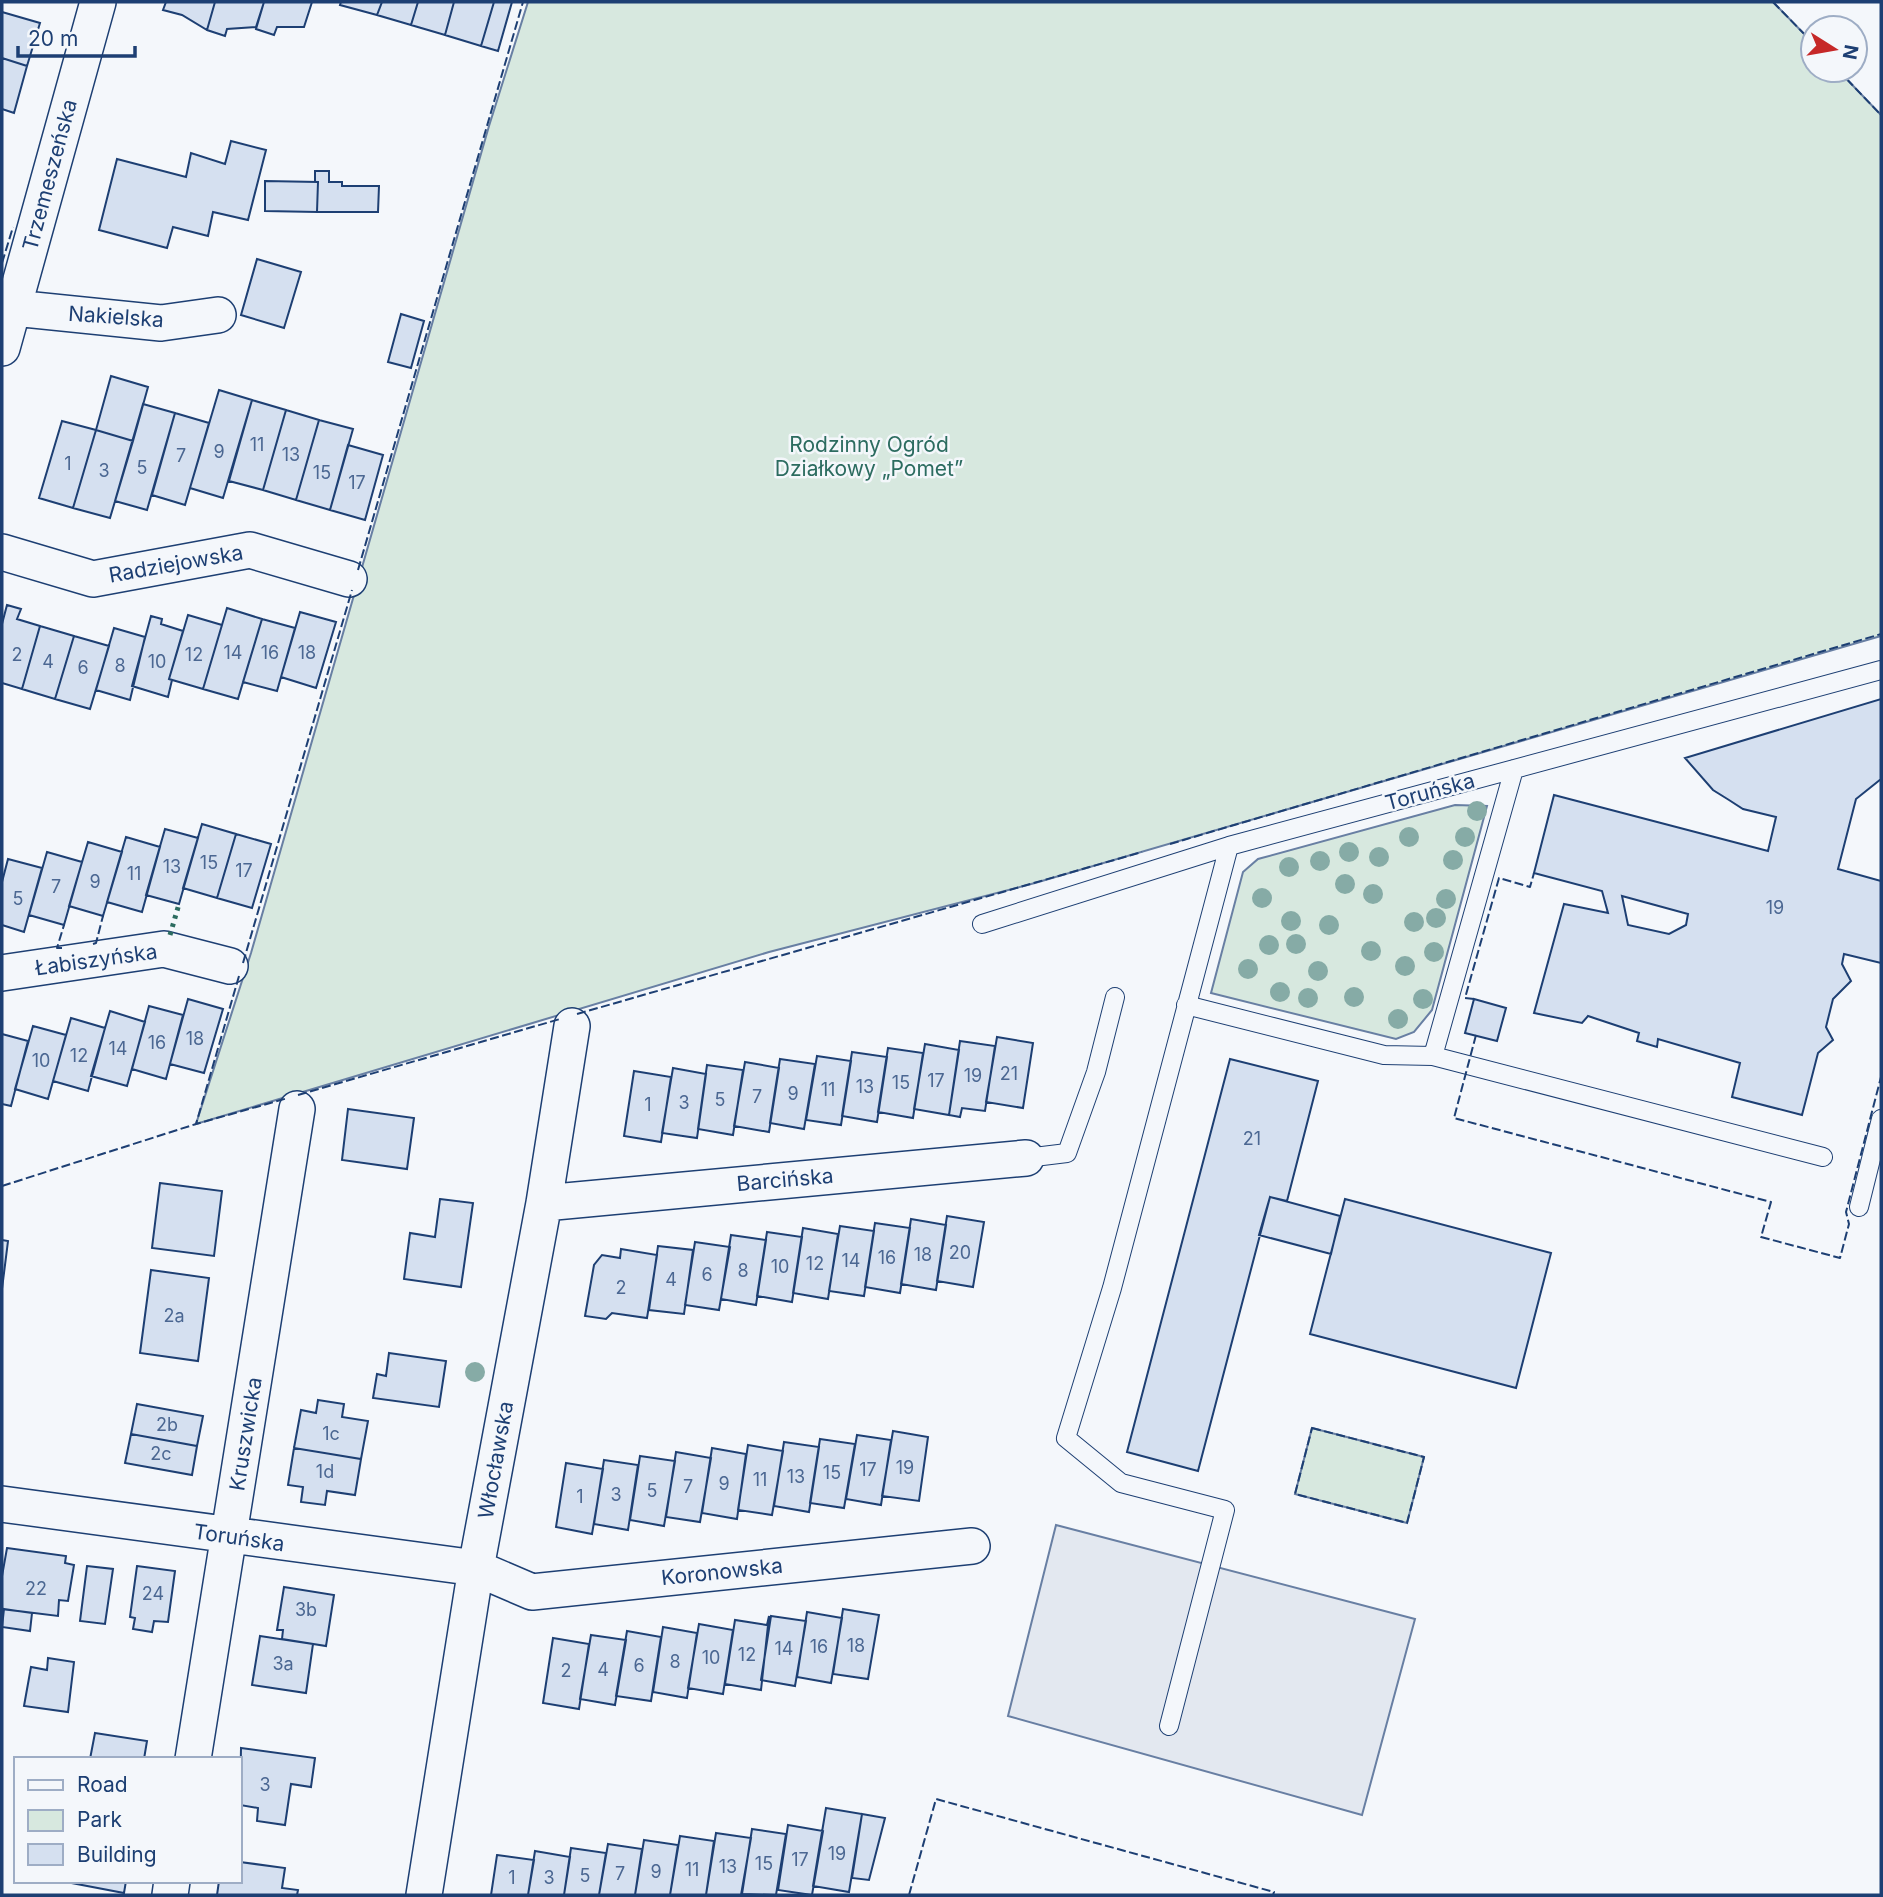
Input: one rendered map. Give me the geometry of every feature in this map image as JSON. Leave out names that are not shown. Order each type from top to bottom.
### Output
[{"type":"street","name":"Trzemeszeńska","points":[[2,348],[98,2]]},
{"type":"street","name":"Nakielska","points":[[14,308],[161,323],[218,315]]},
{"type":"street","name":"Radziejowska","points":[[2,552],[93,579],[250,550],[349,579]]},
{"type":"street","name":"Łabiszyńska","points":[[2,973],[164,949],[230,966]]},
{"type":"street","name":"Włocławska","points":[[424,1895],[476,1568],[544,1203],[572,1026]]},
{"type":"street","name":"Kruszwicka","points":[[193,1757],[297,1109]]},
{"type":"street","name":"Barcińska","points":[[544,1203],[1026,1158]]},
{"type":"street","name":"Toruńska","points":[[2,1504],[229,1537],[476,1568]]},
{"type":"street","name":"Koronowska","points":[[476,1568],[532,1592],[972,1546]]},
{"type":"lane","name":"Toruńska","points":[[982,924],[1229,846],[1881,670]]},
{"type":"lane","points":[[1433,1056],[1514,769]]},
{"type":"lane","points":[[1169,1726],[1225,1510],[1121,1483],[1066,1438],[1112,1288],[1229,846]]},
{"type":"lane","points":[[1026,1158],[1067,1153],[1096,1072],[1115,997]]},
{"type":"lane","points":[[1186,1004],[1384,1055],[1433,1056],[1823,1157]]},
{"type":"lane","points":[[1859,1207],[1881,1119]]},
{"type":"green space","name":"Rodzinny Ogród Działkowy „Pomet”","points":[[528,2],[1773,2],[1799,29],[1799,84],[1851,84],[1881,115],[1881,636],[1035,883],[769,952],[196,1124],[251,953],[489,126]]},
{"type":"green space","points":[[1455,805],[1487,806],[1432,1010],[1414,1032],[1396,1039],[1211,993],[1243,872],[1258,859]]},
{"type":"green space","points":[[1312,1428],[1424,1457],[1407,1523],[1295,1494]]},
{"type":"shaded area","points":[[1056,1525],[1415,1619],[1362,1815],[1008,1716]]},
{"type":"building","points":[[166,2],[215,2],[207,30],[182,15],[163,10]]},
{"type":"building","points":[[215,2],[264,2],[256,27],[227,29],[225,36],[207,30]]},
{"type":"building","points":[[264,2],[312,2],[304,27],[277,27],[274,35],[256,29]]},
{"type":"building","points":[[341,2],[382,2],[377,15],[340,5]]},
{"type":"building","points":[[382,2],[418,2],[411,25],[377,15]]},
{"type":"building","points":[[418,2],[454,2],[445,35],[411,25]]},
{"type":"building","points":[[454,2],[494,2],[481,46],[445,35]]},
{"type":"building","points":[[494,2],[512,2],[498,51],[481,46]]},
{"type":"building","points":[[2,12],[40,23],[27,66],[2,58]]},
{"type":"building","points":[[2,58],[27,66],[14,113],[2,109]]},
{"type":"building","points":[[231,141],[266,150],[248,220],[213,212],[208,236],[173,227],[167,248],[99,230],[117,159],[186,177],[191,153],[225,164]]},
{"type":"building","points":[[315,171],[329,171],[329,182],[342,182],[342,186],[379,186],[378,212],[317,212],[318,182],[315,182]]},
{"type":"building","points":[[265,181],[318,182],[317,212],[265,211]]},
{"type":"building","points":[[257,259],[301,272],[284,328],[241,315]]},
{"type":"building","points":[[401,314],[424,321],[411,368],[388,362]]},
{"type":"building","points":[[111,376],[148,387],[133,441],[96,430]]},
{"type":"building","points":[[219,390],[252,400],[223,498],[190,488]]},
{"type":"building","points":[[252,400],[286,410],[263,490],[229,481]]},
{"type":"building","points":[[143,404],[175,413],[147,510],[115,501]]},
{"type":"building","points":[[286,410],[319,420],[296,500],[263,490]]},
{"type":"building","points":[[175,413],[209,423],[185,505],[152,495]]},
{"type":"building","points":[[319,420],[353,429],[330,510],[296,500]]},
{"type":"building","points":[[62,421],[96,430],[73,508],[39,498]]},
{"type":"building","points":[[96,430],[133,441],[110,518],[73,508]]},
{"type":"building","points":[[348,445],[383,455],[365,520],[330,510]]},
{"type":"building","points":[[7,605],[21,609],[17,619],[40,626],[22,689],[2,683],[2,624]]},
{"type":"building","points":[[227,608],[262,619],[238,699],[203,689]]},
{"type":"building","points":[[300,612],[336,622],[316,688],[281,677]]},
{"type":"building","points":[[188,615],[222,625],[203,689],[169,679]]},
{"type":"building","points":[[151,616],[162,619],[161,624],[183,631],[169,679],[172,680],[168,697],[132,686]]},
{"type":"building","points":[[262,619],[295,628],[277,691],[243,682]]},
{"type":"building","points":[[40,626],[74,636],[55,699],[22,689]]},
{"type":"building","points":[[114,628],[145,637],[130,700],[96,690]]},
{"type":"building","points":[[74,636],[109,646],[90,709],[55,699]]},
{"type":"building","points":[[1881,699],[1881,779],[1856,799],[1838,869],[1881,881],[1881,963],[1844,954],[1842,964],[1851,981],[1833,999],[1826,1027],[1833,1040],[1818,1053],[1802,1115],[1732,1097],[1740,1063],[1658,1039],[1657,1047],[1637,1041],[1639,1033],[1588,1016],[1582,1023],[1534,1013],[1564,904],[1608,913],[1602,891],[1534,873],[1554,795],[1768,851],[1776,817],[1743,809],[1713,790],[1685,758]],"holes":[[[1622,896],[1688,914],[1686,925],[1669,934],[1628,925]]]},
{"type":"building","points":[[202,824],[236,834],[217,898],[183,888]]},
{"type":"building","points":[[165,829],[198,838],[179,904],[146,895]]},
{"type":"building","points":[[236,834],[271,844],[252,908],[217,898]]},
{"type":"building","points":[[126,837],[160,847],[142,912],[107,902]]},
{"type":"building","points":[[88,842],[122,852],[103,916],[69,906]]},
{"type":"building","points":[[47,852],[82,862],[64,925],[29,915]]},
{"type":"building","points":[[8,859],[42,868],[24,932],[2,925],[2,882]]},
{"type":"building","points":[[188,999],[223,1009],[204,1073],[170,1064]]},
{"type":"building","points":[[1474,999],[1506,1008],[1497,1041],[1465,1033]]},
{"type":"building","points":[[149,1006],[183,1015],[166,1079],[132,1069]]},
{"type":"building","points":[[110,1011],[145,1022],[127,1086],[91,1076]]},
{"type":"building","points":[[71,1018],[105,1028],[88,1091],[53,1081]]},
{"type":"building","points":[[33,1026],[66,1035],[48,1099],[15,1089]]},
{"type":"building","points":[[2,1034],[28,1041],[11,1106],[2,1104]]},
{"type":"building","points":[[997,1037],[1033,1043],[1023,1108],[986,1102]]},
{"type":"building","points":[[960,1041],[995,1046],[985,1111],[962,1108],[960,1117],[949,1115]]},
{"type":"building","points":[[925,1044],[959,1050],[949,1115],[914,1109]]},
{"type":"building","points":[[888,1048],[923,1053],[913,1118],[878,1112]]},
{"type":"building","points":[[852,1052],[887,1057],[877,1122],[842,1116]]},
{"type":"building","points":[[817,1056],[851,1061],[841,1125],[806,1120]]},
{"type":"building","points":[[780,1059],[815,1064],[804,1129],[770,1123]]},
{"type":"building","points":[[1230,1059],[1318,1081],[1287,1201],[1270,1197],[1198,1471],[1127,1452]]},
{"type":"building","points":[[745,1062],[779,1068],[769,1132],[734,1126]]},
{"type":"building","points":[[707,1065],[743,1070],[733,1135],[698,1129]]},
{"type":"building","points":[[673,1068],[706,1074],[697,1138],[662,1133]]},
{"type":"building","points":[[634,1071],[671,1077],[661,1142],[624,1136]]},
{"type":"building","points":[[348,1109],[414,1118],[407,1169],[342,1160]]},
{"type":"building","points":[[160,1183],[222,1191],[214,1256],[152,1248]]},
{"type":"building","points":[[1270,1197],[1340,1216],[1331,1254],[1259,1235]]},
{"type":"building","points":[[440,1199],[473,1203],[461,1287],[404,1279],[410,1233],[435,1237]]},
{"type":"building","points":[[1345,1199],[1551,1253],[1516,1388],[1310,1334]]},
{"type":"building","points":[[947,1216],[984,1222],[973,1287],[937,1281]]},
{"type":"building","points":[[911,1219],[946,1225],[936,1290],[901,1284]]},
{"type":"building","points":[[875,1223],[910,1228],[900,1293],[865,1287]]},
{"type":"building","points":[[840,1226],[874,1231],[864,1296],[829,1291]]},
{"type":"building","points":[[803,1228],[838,1234],[828,1299],[793,1293]]},
{"type":"building","points":[[767,1232],[802,1237],[792,1302],[757,1296]]},
{"type":"building","points":[[731,1235],[766,1240],[756,1305],[721,1299]]},
{"type":"building","points":[[2,1240],[8,1241],[2,1289]]},
{"type":"building","points":[[695,1242],[730,1247],[719,1310],[685,1305]]},
{"type":"building","points":[[658,1246],[693,1250],[684,1314],[649,1310]]},
{"type":"building","points":[[621,1249],[657,1255],[647,1318],[612,1313],[606,1319],[585,1316],[594,1265],[602,1255],[620,1258]]},
{"type":"building","points":[[151,1270],[209,1278],[198,1361],[140,1353]]},
{"type":"building","points":[[389,1353],[446,1361],[439,1407],[373,1398],[377,1374],[386,1376]]},
{"type":"building","points":[[318,1400],[344,1404],[342,1417],[368,1421],[361,1459],[294,1448],[301,1410],[316,1413]]},
{"type":"building","points":[[137,1404],[203,1416],[197,1446],[131,1434]]},
{"type":"building","points":[[893,1431],[928,1437],[919,1501],[882,1496]]},
{"type":"building","points":[[131,1434],[197,1446],[192,1475],[125,1463]]},
{"type":"building","points":[[857,1435],[891,1440],[881,1505],[846,1499]]},
{"type":"building","points":[[820,1439],[855,1444],[844,1508],[810,1503]]},
{"type":"building","points":[[784,1442],[819,1447],[809,1512],[774,1506]]},
{"type":"building","points":[[748,1445],[783,1451],[772,1515],[738,1510]]},
{"type":"building","points":[[294,1448],[361,1459],[355,1495],[327,1491],[325,1505],[301,1502],[303,1487],[288,1485]]},
{"type":"building","points":[[712,1448],[746,1454],[737,1519],[702,1513]]},
{"type":"building","points":[[676,1452],[711,1458],[700,1522],[666,1517]]},
{"type":"building","points":[[640,1456],[675,1461],[664,1526],[630,1520]]},
{"type":"building","points":[[604,1460],[638,1465],[628,1530],[594,1524]]},
{"type":"building","points":[[566,1463],[603,1469],[592,1534],[556,1527]]},
{"type":"building","points":[[7,1548],[66,1556],[65,1563],[74,1565],[68,1601],[59,1600],[58,1616],[2,1609],[2,1576]]},
{"type":"building","points":[[87,1566],[113,1569],[105,1624],[80,1621]]},
{"type":"building","points":[[137,1566],[175,1571],[168,1622],[154,1621],[152,1632],[133,1629],[135,1618],[130,1617]]},
{"type":"building","points":[[284,1587],[334,1595],[326,1646],[282,1639],[283,1630],[277,1630]]},
{"type":"building","points":[[4,1609],[32,1613],[30,1631],[2,1627]]},
{"type":"building","points":[[843,1609],[879,1615],[868,1679],[833,1674]]},
{"type":"building","points":[[807,1612],[842,1618],[831,1683],[797,1677]]},
{"type":"building","points":[[769,1616],[761,1690],[725,1684],[735,1620],[767,1625]]},
{"type":"building","points":[[771,1616],[806,1621],[795,1686],[761,1680]]},
{"type":"building","points":[[699,1624],[733,1630],[723,1694],[688,1688]]},
{"type":"building","points":[[663,1627],[697,1633],[687,1698],[653,1692]]},
{"type":"building","points":[[627,1631],[661,1637],[651,1701],[616,1696]]},
{"type":"building","points":[[591,1635],[626,1640],[615,1705],[580,1699]]},
{"type":"building","points":[[260,1636],[313,1644],[306,1693],[252,1685]]},
{"type":"building","points":[[553,1638],[589,1644],[579,1709],[543,1703]]},
{"type":"building","points":[[48,1658],[74,1662],[68,1712],[24,1706],[31,1667],[47,1670]]},
{"type":"building","points":[[95,1733],[147,1741],[144,1757],[90,1757]]},
{"type":"building","points":[[241,1748],[315,1758],[311,1787],[291,1784],[285,1825],[257,1821],[258,1808],[242,1805]]},
{"type":"building","points":[[826,1808],[862,1814],[849,1892],[813,1886]]},
{"type":"building","points":[[862,1814],[885,1818],[869,1880],[852,1878]]},
{"type":"building","points":[[788,1825],[823,1831],[812,1895],[778,1890]]},
{"type":"building","points":[[752,1829],[786,1834],[776,1895],[742,1894]]},
{"type":"building","points":[[716,1833],[751,1838],[741,1895],[706,1895]]},
{"type":"building","points":[[680,1836],[714,1841],[706,1895],[670,1895]]},
{"type":"building","points":[[644,1840],[678,1845],[670,1895],[635,1895]]},
{"type":"building","points":[[608,1844],[642,1849],[635,1895],[599,1895]]},
{"type":"building","points":[[571,1848],[606,1853],[599,1895],[564,1895]]},
{"type":"building","points":[[535,1851],[570,1857],[564,1895],[528,1895]]},
{"type":"building","points":[[497,1855],[534,1860],[528,1895],[491,1895]]},
{"type":"building","points":[[242,1862],[285,1868],[282,1888],[298,1890],[297,1895],[217,1895],[219,1883],[242,1883]]},
{"type":"building","points":[[72,1883],[126,1883],[124,1893]]},
{"type":"hedge","points":[[170,935],[179,904]]},
{"type":"fence","points":[[358,570],[523,2]]},
{"type":"fence","points":[[1773,2],[1799,29]]},
{"type":"fence","points":[[1851,84],[1881,115]]},
{"type":"fence","points":[[2,263],[13,227]]},
{"type":"fence","points":[[243,963],[352,590]]},
{"type":"fence","points":[[1170,844],[1881,634]]},
{"type":"fence","points":[[577,1014],[1142,852]]},
{"type":"fence","points":[[1474,999],[1465,998],[1499,878],[1530,887],[1534,873]]},
{"type":"fence","points":[[93,944],[96,943],[103,916]]},
{"type":"fence","points":[[62,948],[57,948],[64,925]]},
{"type":"fence","points":[[239,976],[196,1124],[288,1098]]},
{"type":"fence","points":[[298,1095],[560,1019]]},
{"type":"fence","points":[[1476,1035],[1454,1118],[1771,1202],[1761,1237],[1840,1258],[1849,1224],[1846,1212],[1881,1077]]},
{"type":"fence","points":[[2,1186],[196,1124]]},
{"type":"fence","points":[[1312,1428],[1424,1457],[1407,1523],[1295,1494],[1312,1428]]},
{"type":"fence","points":[[909,1895],[936,1799],[1274,1892],[1273,1895]]}]
